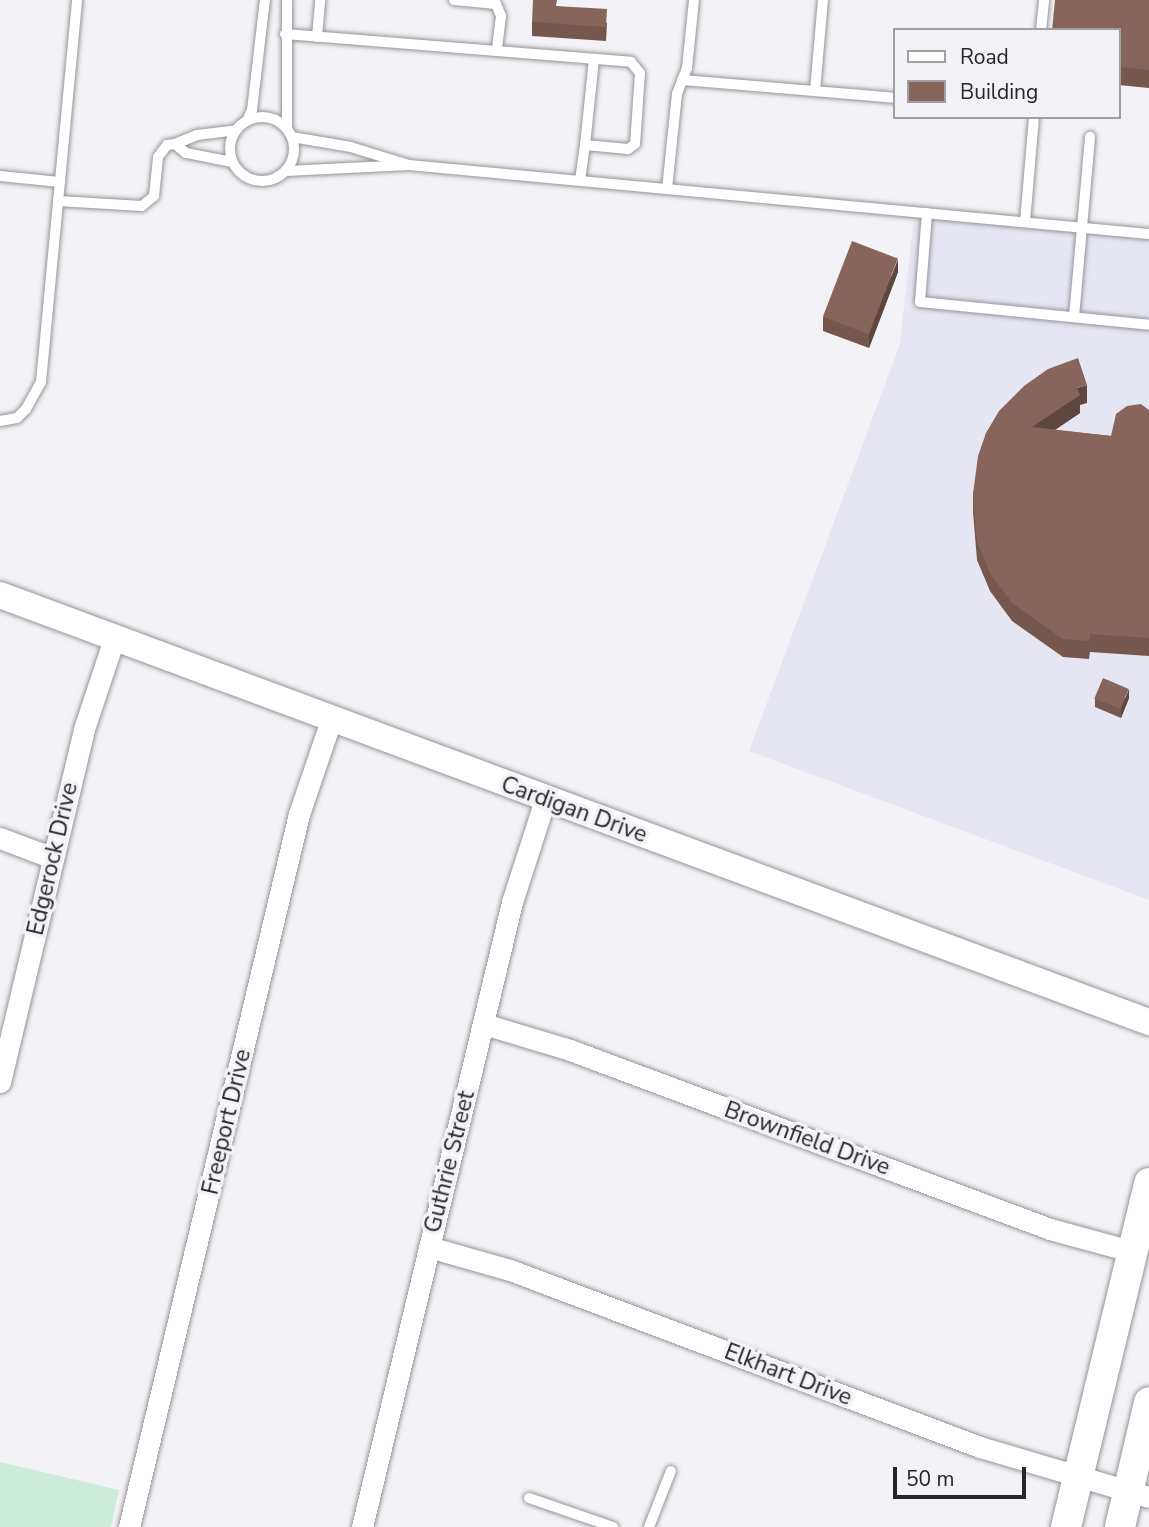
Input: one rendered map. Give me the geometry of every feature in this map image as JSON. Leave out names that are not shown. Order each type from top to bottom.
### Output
[{"type":"main road","points":[[1066,1527],[1149,1183]]},
{"type":"main road","points":[[1120,1527],[1139,1493],[1149,1402]]},
{"type":"street","name":"Cardigan Drive","points":[[0,595],[545,800],[1149,1022]]},
{"type":"street","name":"Edgerock Drive","points":[[0,1081],[84,729],[114,639]]},
{"type":"street","name":"Freeport Drive","points":[[129,1527],[299,814],[331,720]]},
{"type":"street","name":"Guthrie Street","points":[[362,1527],[512,902],[545,800]]},
{"type":"street","points":[[0,838],[54,858]]},
{"type":"street","name":"Brownfield Drive","points":[[484,1024],[570,1050],[1050,1229],[1131,1251]]},
{"type":"street","name":"Elkhart Drive","points":[[429,1247],[510,1270],[980,1447],[1139,1493]]},
{"type":"lane","points":[[0,421],[17,418],[26,409],[41,382],[77,0]]},
{"type":"lane","points":[[247,121],[252,110],[265,0]]},
{"type":"lane","points":[[286,171],[294,153],[289,133],[285,34],[287,0]]},
{"type":"lane","points":[[317,37],[320,0]]},
{"type":"lane","points":[[454,0],[496,4],[502,16],[497,51]]},
{"type":"lane","points":[[667,189],[677,94],[687,68],[694,0]]},
{"type":"lane","points":[[815,91],[823,0]]},
{"type":"lane","points":[[1041,28],[1044,0]]},
{"type":"lane","points":[[285,34],[631,62],[640,73],[635,144],[628,149],[585,145]]},
{"type":"lane","points":[[580,181],[594,59]]},
{"type":"lane","points":[[682,80],[894,98]]},
{"type":"lane","points":[[232,162],[230,140],[235,130],[247,121],[265,117],[275,120],[289,133],[351,147],[409,165]]},
{"type":"lane","points":[[1025,222],[1034,119]]},
{"type":"lane","points":[[58,201],[142,206],[153,196],[158,157],[167,145],[197,135],[235,130]]},
{"type":"lane","points":[[1074,317],[1090,137]]},
{"type":"lane","points":[[175,144],[186,153],[232,162],[247,178],[258,181],[268,181],[286,171],[409,165],[1149,234]]},
{"type":"lane","points":[[0,176],[60,182]]},
{"type":"lane","points":[[928,213],[920,302],[1149,325]]},
{"type":"lane","points":[[649,1527],[671,1471]]},
{"type":"lane","points":[[528,1498],[594,1524],[613,1527]]},
{"type":"shaded area","points":[[914,216],[1149,239],[1149,900],[749,751],[900,344]]},
{"type":"green space","points":[[0,1462],[119,1490],[111,1527],[0,1527]]},
{"type":"building","points":[[533,0],[557,0],[556,6],[607,9],[606,27],[532,22]]},
{"type":"building","points":[[1055,0],[1149,0],[1149,70],[1121,67],[1121,28],[1052,28]]},
{"type":"building","points":[[852,241],[898,259],[869,334],[823,317]]},
{"type":"building","points":[[1078,358],[1087,385],[1077,388],[1080,395],[1032,427],[1111,436],[1116,414],[1127,406],[1141,404],[1149,410],[1149,638],[1090,634],[1089,641],[1063,639],[1012,603],[990,573],[977,542],[973,494],[978,456],[986,433],[999,411],[1024,386],[1048,369]]},
{"type":"building","points":[[1103,678],[1129,689],[1120,709],[1094,698]]}]
